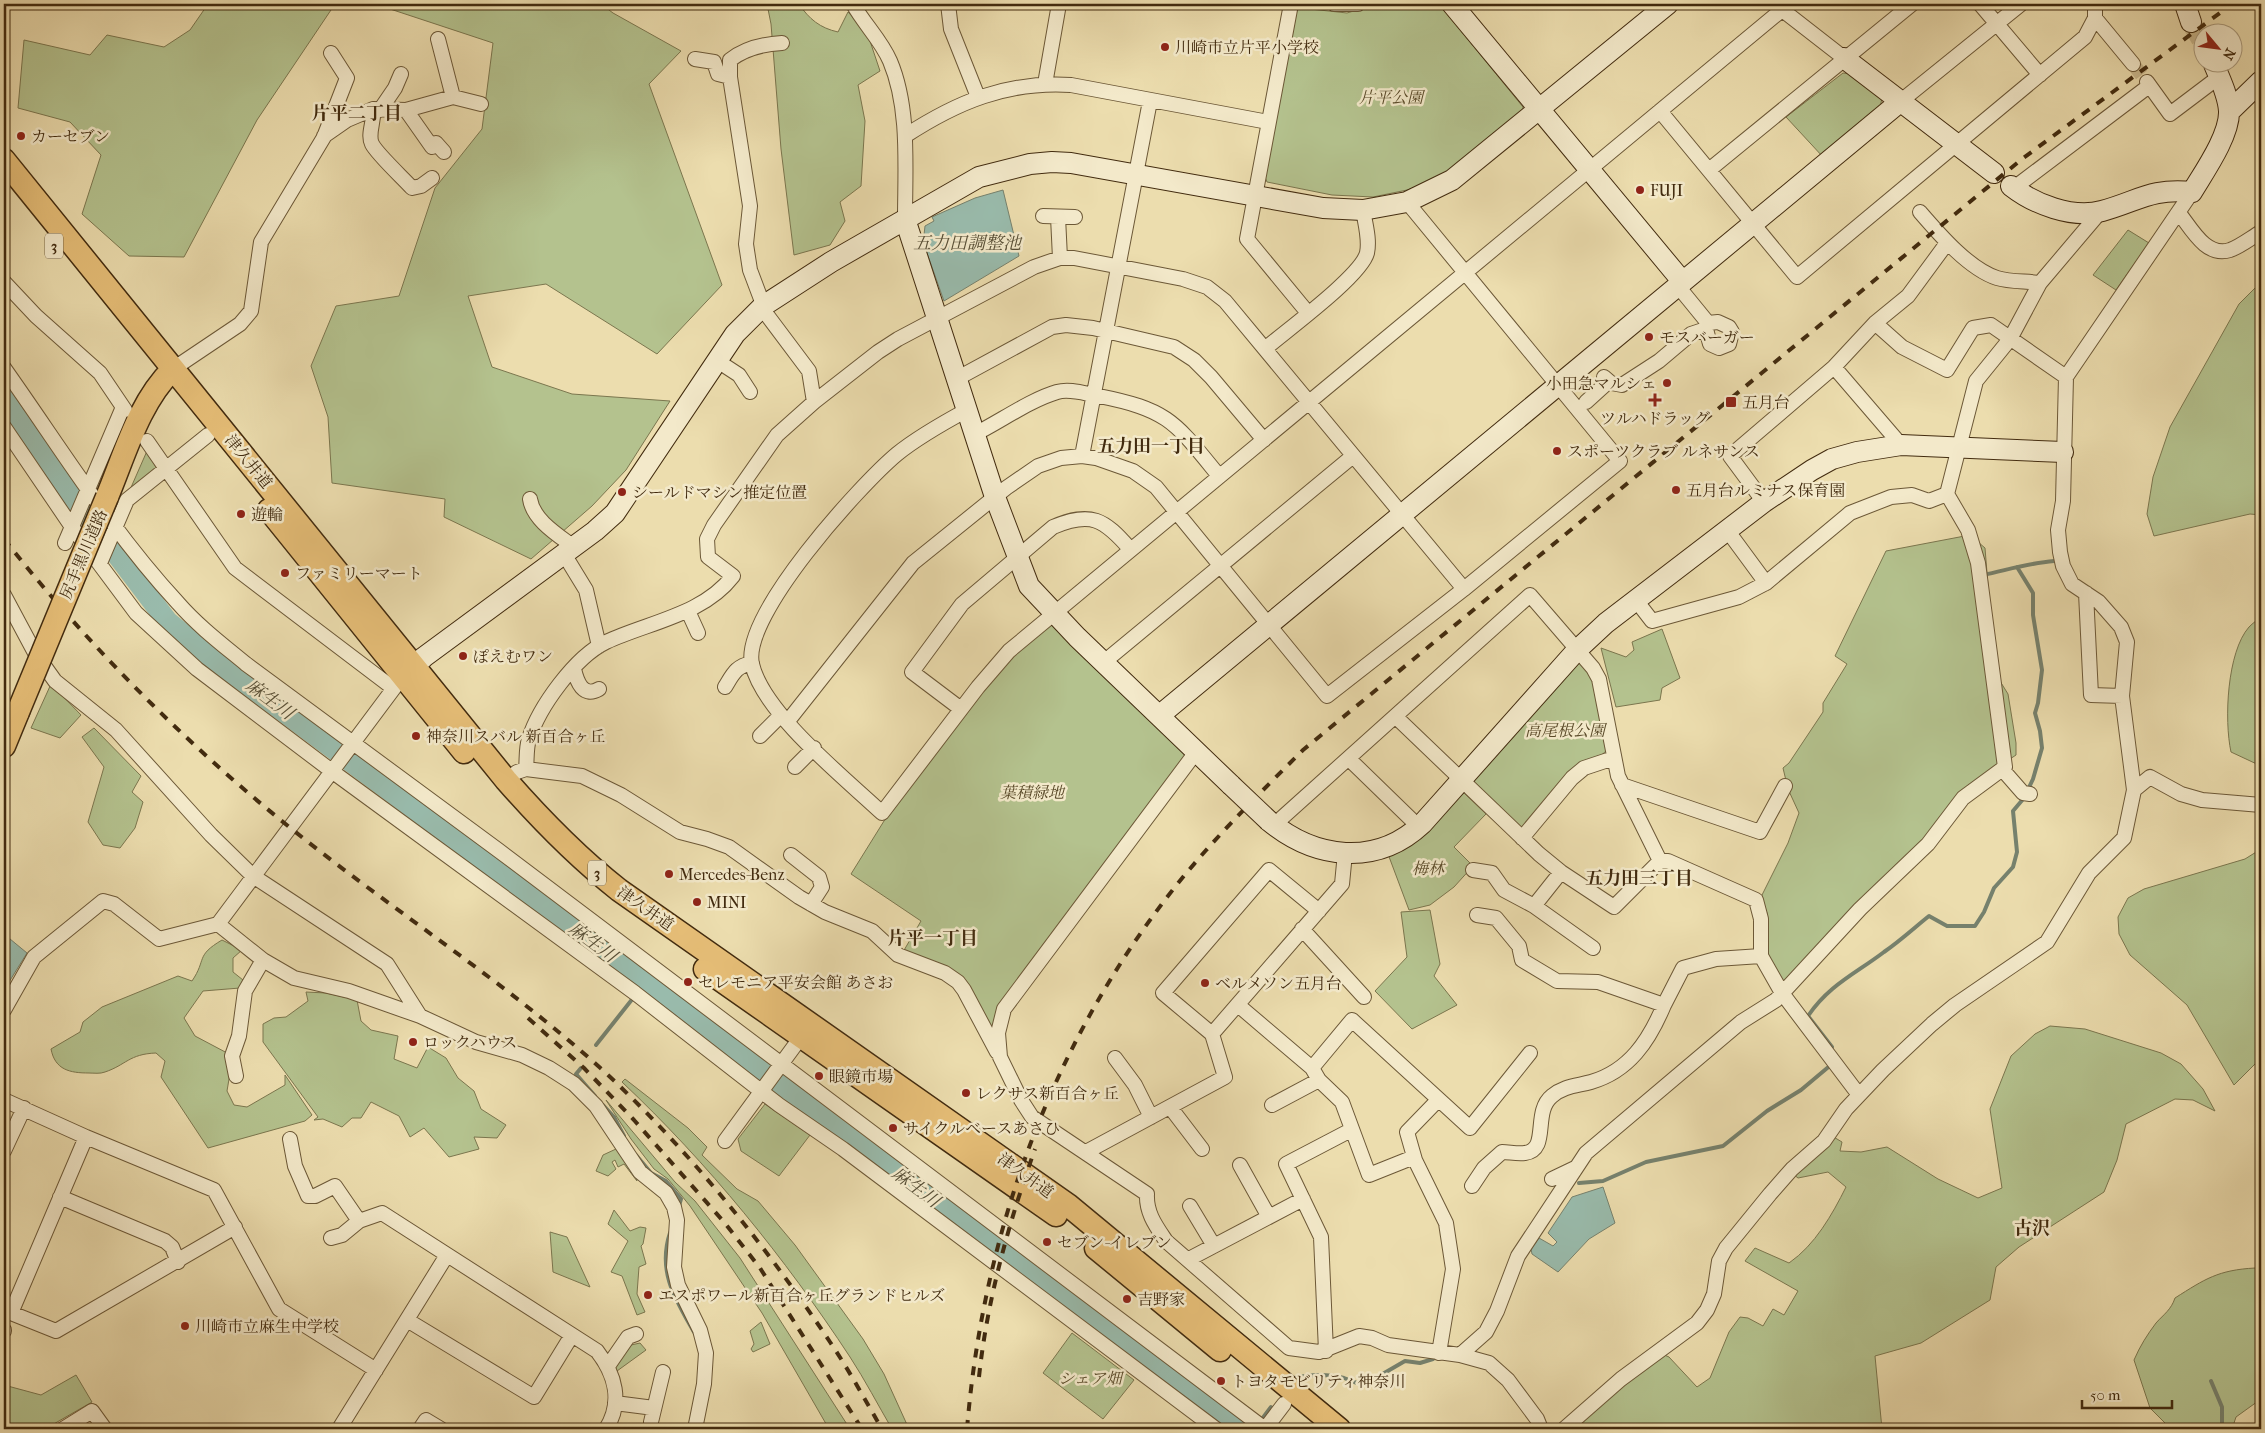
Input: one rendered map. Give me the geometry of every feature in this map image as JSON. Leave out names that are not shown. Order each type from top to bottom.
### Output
[{"type":"main road","name":"津久井道","points":[[4,160],[403,676],[506,780],[557,836],[619,890],[1068,1205],[1339,1429]]},
{"type":"main road","name":"津久井道","points":[[4,184],[168,374],[208,435],[520,820],[576,875],[610,902],[1059,1218],[1315,1429]]},
{"type":"main road","name":"尻手黒川道路","points":[[4,746],[18,712],[94,492],[148,400],[168,374]]},
{"type":"street","points":[[853,4],[882,44],[899,83],[900,102],[906,123],[904,136],[905,219],[995,497],[1017,559],[1029,586],[1053,612],[1230,785],[1272,823],[1310,847],[1328,852],[1369,851],[1389,845],[1419,827],[1577,650],[1635,599],[1764,502],[1832,459],[1857,452],[1901,446],[2063,452]]},
{"type":"street","points":[[948,4],[951,29],[978,97]]},
{"type":"street","points":[[1045,84],[1059,4]]},
{"type":"street","points":[[1291,4],[1246,239],[1308,313]]},
{"type":"street","points":[[1334,4],[1358,4]]},
{"type":"street","points":[[1452,4],[1589,169],[1680,283],[1707,326],[1691,334],[1659,362],[1622,385],[1606,380],[1586,402]]},
{"type":"street","points":[[4,1010],[34,957],[103,901],[114,904],[159,939],[218,924],[403,676],[569,551],[616,513],[735,334],[763,306],[831,262],[979,177],[1007,168],[1052,162],[1135,174],[1323,208],[1363,210],[1407,202],[1452,180],[1668,4]]},
{"type":"street","points":[[1709,170],[1912,4]]},
{"type":"street","points":[[1980,4],[2040,75]]},
{"type":"street","points":[[1160,715],[1680,283],[2021,4]]},
{"type":"street","points":[[1660,111],[1797,276],[2085,37],[2095,18],[2095,4]]},
{"type":"street","points":[[967,410],[932,430],[897,454],[858,491],[766,610],[758,628],[752,663],[762,692],[784,719],[882,813],[961,709],[1009,651],[1053,612],[1264,440],[1660,111],[1782,6],[1844,58],[1994,173]]},
{"type":"street","points":[[2095,18],[2133,64]]},
{"type":"street","points":[[438,39],[453,97]]},
{"type":"street","points":[[782,43],[768,44],[737,55],[730,60],[730,77],[750,206],[746,233],[746,254],[763,306],[809,371],[814,402]]},
{"type":"street","points":[[168,374],[219,340],[240,324],[251,311],[261,242],[324,137],[337,108],[347,78],[331,54]]},
{"type":"street","points":[[695,59],[714,62],[718,74],[730,77]]},
{"type":"street","points":[[2192,192],[2172,190],[2151,193],[2101,211],[2076,213],[2055,208],[2022,194],[2012,187],[2148,84],[2170,114],[2214,72]]},
{"type":"street","points":[[2217,72],[2229,112]]},
{"type":"street","points":[[401,74],[395,88],[376,110],[370,133],[372,144],[412,188],[420,186],[432,178]]},
{"type":"street","points":[[1564,1429],[1621,1380],[1697,1323],[1707,1310],[1714,1294],[1719,1261],[1726,1248],[1792,1169],[1831,1133],[1846,1109],[1883,1070],[1955,1005],[2047,942],[2088,873],[2124,838],[2134,790],[2122,696],[2127,642],[2116,621],[2099,602],[2072,584],[2062,566],[2060,552],[2058,530],[2062,501],[2066,377],[2192,192],[2218,149],[2229,112],[2261,81]]},
{"type":"street","points":[[904,136],[926,122],[978,97],[1024,85],[1045,84],[1070,85],[1268,122]]},
{"type":"street","points":[[324,137],[347,120],[376,110],[406,110],[453,97],[481,104]]},
{"type":"street","points":[[1082,456],[1092,395],[1150,100]]},
{"type":"street","points":[[406,110],[432,147],[436,143],[444,152]]},
{"type":"street","points":[[760,736],[784,719],[913,563],[995,497],[1038,466],[1060,458],[1082,456],[1111,462],[1134,471],[1156,486],[1327,696],[1464,589],[1620,461],[1407,202]]},
{"type":"street","points":[[1266,348],[1356,271],[1366,253],[1367,237],[1363,210]]},
{"type":"street","points":[[1460,1356],[1486,1332],[1518,1256],[1586,1153],[1741,1022],[1776,1000],[1860,909],[1928,844],[1963,798],[2005,767],[1978,563],[1968,530],[1947,494],[1976,381],[2010,339],[2040,283],[2101,211]]},
{"type":"street","points":[[1920,212],[1947,243],[1989,274],[1999,278],[2040,283]]},
{"type":"street","points":[[2179,213],[2196,237],[2213,249],[2230,250],[2261,232]]},
{"type":"street","points":[[1043,216],[1075,217]]},
{"type":"street","points":[[1058,216],[1060,258]]},
{"type":"street","points":[[1764,502],[1730,456],[1834,367],[1875,323],[1908,296],[1947,243]]},
{"type":"street","points":[[526,770],[528,742],[532,731],[554,693],[574,669],[599,646],[688,610],[723,590],[733,576],[708,557],[707,539],[714,525],[777,435],[814,402],[878,352],[1034,267],[1060,258],[1074,258],[1183,279],[1207,287],[1225,301],[1266,348],[1308,403],[1464,589]]},
{"type":"street","points":[[4,282],[36,316],[100,373],[124,408],[94,492],[75,521],[66,543]]},
{"type":"street","points":[[1875,323],[1902,347],[1947,370],[1973,328],[1991,325],[2066,377]]},
{"type":"street","points":[[958,378],[1052,327],[1066,325],[1094,328],[1174,347],[1194,360],[1264,440]]},
{"type":"street","points":[[716,360],[739,375],[750,392]]},
{"type":"street","points":[[1834,367],[1901,446]]},
{"type":"street","points":[[4,368],[94,492],[115,529],[178,604],[246,664],[351,746],[1265,1429],[1284,1404]]},
{"type":"street","points":[[975,434],[1059,392],[1076,392],[1134,403],[1173,422],[1219,476]]},
{"type":"street","points":[[4,427],[102,558],[136,613],[197,669],[336,767],[613,977],[764,1088],[1208,1427]]},
{"type":"street","points":[[102,558],[127,500],[208,435]]},
{"type":"street","points":[[147,441],[235,568],[403,676]]},
{"type":"street","points":[[1104,662],[1353,456]]},
{"type":"street","points":[[1635,599],[1652,621],[1739,597],[1766,583],[1850,513],[1891,497],[1912,495],[1929,501],[1947,494]]},
{"type":"street","points":[[530,499],[531,508],[536,515],[569,551],[586,590],[599,646]]},
{"type":"street","points":[[961,709],[912,672],[962,604],[1053,527],[1067,521],[1087,517],[1112,528],[1130,549]]},
{"type":"street","points":[[1727,530],[1766,583]]},
{"type":"street","points":[[2086,593],[2090,695],[2122,696]]},
{"type":"street","points":[[4,595],[50,676],[116,730],[211,836],[254,876],[386,964],[420,1016]]},
{"type":"street","points":[[1272,823],[1349,759],[1530,595],[1593,668],[1599,679],[1618,776],[1660,861]]},
{"type":"street","points":[[688,610],[698,633]]},
{"type":"street","points":[[725,687],[735,670],[741,665],[752,663]]},
{"type":"street","points":[[574,669],[578,683],[583,690],[592,692],[600,689]]},
{"type":"street","points":[[1396,717],[1522,838],[1561,872],[1614,906],[1660,861],[1668,861],[1756,900],[1761,919],[1761,956],[1782,993],[1859,1095]]},
{"type":"street","points":[[795,767],[814,748]]},
{"type":"street","points":[[1000,1057],[998,1033],[1004,1009],[1196,752]]},
{"type":"street","points":[[1522,838],[1572,778],[1584,768],[1614,758]]},
{"type":"street","points":[[1349,759],[1419,827]]},
{"type":"street","points":[[2002,769],[2026,793]]},
{"type":"street","points":[[506,780],[517,772],[526,770],[582,776],[621,795],[680,832],[717,842],[738,852],[776,882],[811,904],[825,912],[866,927],[898,955],[945,973],[958,982],[1000,1057],[1021,1100],[1032,1116],[1147,1194],[1146,1205],[1151,1218],[1166,1241],[1189,1259],[1289,1348],[1326,1351],[1359,1336],[1372,1338],[1388,1345],[1460,1356],[1489,1363],[1508,1380],[1528,1406],[1541,1429]]},
{"type":"street","points":[[2134,790],[2150,777],[2181,794],[2202,800],[2261,805]]},
{"type":"street","points":[[1622,785],[1760,832],[1785,786]]},
{"type":"street","points":[[1212,1034],[1342,884],[1344,853]]},
{"type":"street","points":[[791,855],[820,877],[822,887],[811,904]]},
{"type":"street","points":[[1086,1152],[1225,1077],[1212,1034],[1163,993],[1270,870],[1318,911]]},
{"type":"street","points":[[1473,870],[1492,873],[1504,890],[1534,906],[1593,948]]},
{"type":"street","points":[[1534,906],[1561,872]]},
{"type":"street","points":[[1477,915],[1496,918],[1519,946],[1522,960],[1557,980],[1598,982],[1664,1005]]},
{"type":"street","points":[[218,924],[263,960],[294,978],[349,991],[420,1016],[476,1042],[522,1055],[549,1068],[574,1084],[596,1106],[640,1172],[671,1199],[677,1220],[674,1266],[678,1285],[700,1330],[705,1348],[704,1384],[695,1429]]},
{"type":"street","points":[[1302,929],[1364,997]]},
{"type":"street","points":[[1472,1186],[1484,1168],[1502,1152],[1526,1153],[1534,1148],[1540,1140],[1542,1112],[1549,1098],[1561,1089],[1606,1077],[1618,1071],[1632,1059],[1651,1035],[1683,968],[1716,959],[1761,956]]},
{"type":"street","points":[[236,1076],[232,1056],[239,1036],[245,991],[263,960]]},
{"type":"street","points":[[1238,1005],[1312,1068],[1319,1080],[1342,1102],[1369,1175],[1414,1157]]},
{"type":"street","points":[[1312,1068],[1352,1020],[1470,1128],[1530,1053]]},
{"type":"street","points":[[725,1141],[801,1037]]},
{"type":"street","points":[[1115,1058],[1135,1085],[1151,1117]]},
{"type":"street","points":[[1272,1105],[1319,1080]]},
{"type":"street","points":[[4,1100],[86,1137],[214,1190],[279,1309],[376,1370]]},
{"type":"street","points":[[1438,1100],[1407,1132],[1414,1157],[1446,1223],[1453,1269],[1439,1353]]},
{"type":"street","points":[[1170,1107],[1202,1148]]},
{"type":"street","points":[[4,1151],[24,1108]]},
{"type":"street","points":[[1326,1351],[1321,1237],[1286,1164],[1351,1130]]},
{"type":"street","points":[[86,1137],[11,1313],[56,1331],[178,1262],[235,1227]]},
{"type":"street","points":[[290,1139],[295,1166],[308,1196],[315,1196],[335,1186],[359,1221]]},
{"type":"street","points":[[1240,1165],[1269,1217]]},
{"type":"street","points":[[1552,1179],[1575,1168]]},
{"type":"street","points":[[60,1197],[165,1241],[172,1246],[178,1262]]},
{"type":"street","points":[[1189,1259],[1303,1199]]},
{"type":"street","points":[[1190,1206],[1214,1246]]},
{"type":"street","points":[[331,1238],[342,1235],[359,1221],[382,1213],[597,1351],[608,1366],[615,1388],[613,1414],[606,1429]]},
{"type":"street","points":[[339,1429],[446,1255]]},
{"type":"street","points":[[407,1320],[534,1397],[572,1335]]},
{"type":"street","points":[[608,1366],[628,1337],[636,1334]]},
{"type":"street","points":[[651,1422],[663,1372]]},
{"type":"street","points":[[615,1403],[654,1408]]},
{"type":"street","points":[[63,1429],[92,1411],[105,1429]]},
{"type":"street","points":[[420,1429],[426,1420],[441,1429]]},
{"type":"green space","points":[[208,4],[335,4],[257,120],[184,257],[129,256],[82,214],[101,155],[70,122],[18,108],[24,40],[90,55],[107,35],[164,47],[190,30]]},
{"type":"green space","points":[[375,4],[601,4],[613,13],[681,51],[649,84],[722,285],[657,354],[546,284],[468,296],[492,367],[572,394],[670,401],[626,470],[592,506],[531,559],[444,517],[445,499],[332,483],[328,417],[311,366],[336,306],[399,296],[435,188],[482,129],[493,43]]},
{"type":"green space","points":[[767,4],[799,4],[816,22],[838,32],[848,12],[867,32],[880,71],[858,85],[865,121],[861,186],[840,202],[845,221],[830,245],[794,255],[781,149],[771,24]]},
{"type":"green space","name":"片平公園","points":[[1377,4],[1439,4],[1523,107],[1523,113],[1437,180],[1407,190],[1373,197],[1332,195],[1267,182],[1265,177],[1297,10],[1301,8],[1347,13]]},
{"type":"green space","points":[[1843,73],[1852,74],[1882,97],[1880,109],[1823,157],[1786,117]]},
{"type":"green space","points":[[2128,230],[2149,243],[2116,290],[2093,275]]},
{"type":"green space","points":[[2261,282],[2261,515],[2250,514],[2154,536],[2147,514],[2153,477],[2170,427],[2239,304]]},
{"type":"green space","points":[[147,451],[156,467],[153,473],[129,492]]},
{"type":"green space","points":[[1970,535],[1985,548],[1995,673],[2008,694],[2016,743],[2016,755],[2001,765],[1924,842],[1787,994],[1767,953],[1767,913],[1761,897],[1788,843],[1799,813],[1788,789],[1783,768],[1789,763],[1823,712],[1823,703],[1847,664],[1835,656],[1886,551]]},
{"type":"green space","points":[[2261,617],[2261,766],[2231,752],[2228,705],[2229,687],[2236,653],[2249,627]]},
{"type":"green space","name":"葉積緑地","points":[[1055,624],[1186,756],[993,1030],[968,988],[903,952],[921,921],[851,874],[884,821],[1002,666],[1049,625]]},
{"type":"green space","points":[[1662,629],[1680,678],[1662,688],[1660,700],[1616,707],[1601,648],[1626,657],[1634,650],[1632,642]]},
{"type":"green space","name":"高尾根公園","points":[[1575,663],[1581,663],[1594,682],[1607,750],[1524,827],[1519,827],[1472,783],[1473,778]]},
{"type":"green space","points":[[51,684],[81,715],[60,738],[31,728]]},
{"type":"green space","points":[[94,728],[141,776],[132,792],[143,802],[135,828],[120,848],[103,845],[88,822],[104,767],[82,737]]},
{"type":"green space","name":"梅林","points":[[1464,793],[1486,814],[1454,847],[1473,866],[1454,887],[1430,905],[1409,910],[1388,854],[1460,794]]},
{"type":"green space","points":[[2261,849],[2261,1058],[2234,1085],[2187,1005],[2130,955],[2119,934],[2118,917],[2128,898],[2144,889],[2245,859]]},
{"type":"green space","points":[[1430,910],[1440,964],[1434,976],[1457,1005],[1412,1029],[1375,991],[1407,957],[1401,912]]},
{"type":"green space","points":[[222,940],[242,950],[233,958],[233,972],[243,980],[240,988],[203,991],[184,1018],[195,1036],[229,1054],[230,1073],[227,1091],[234,1105],[247,1107],[285,1085],[285,1075],[312,1115],[305,1121],[208,1148],[161,1077],[165,1061],[156,1053],[140,1055],[103,1073],[82,1073],[70,1071],[60,1066],[56,1062],[51,1049],[80,1032],[83,1022],[102,1007],[178,976],[192,981],[205,954]]},
{"type":"green space","points":[[306,992],[326,993],[357,1000],[361,1021],[371,1030],[398,1036],[394,1059],[417,1068],[428,1047],[446,1058],[458,1078],[474,1091],[481,1109],[506,1125],[497,1138],[474,1137],[479,1149],[449,1157],[424,1128],[410,1137],[399,1116],[371,1102],[361,1118],[352,1118],[342,1127],[323,1119],[314,1120],[318,1117],[263,1042],[263,1024],[274,1018],[286,1017],[308,1001]]},
{"type":"green space","points":[[2050,1026],[2085,1029],[2161,1053],[2181,1064],[2203,1089],[2215,1111],[2193,1100],[2175,1099],[2126,1124],[2117,1160],[2104,1192],[2019,1247],[1996,1267],[1990,1300],[1921,1343],[1875,1356],[1882,1429],[1570,1429],[1660,1353],[1669,1357],[1697,1387],[1710,1378],[1729,1332],[1740,1317],[1748,1318],[1763,1326],[1773,1309],[1784,1315],[1798,1291],[1745,1261],[1755,1248],[1789,1263],[1807,1247],[1822,1229],[1846,1187],[1828,1172],[1798,1178],[1793,1174],[1832,1136],[1842,1142],[1840,1151],[1861,1152],[1887,1147],[1938,1179],[1978,1198],[2002,1188],[1990,1109],[2011,1056],[2035,1034]]},
{"type":"green space","points":[[625,1079],[688,1128],[707,1147],[702,1155],[737,1189],[758,1201],[795,1245],[863,1339],[884,1374],[909,1429],[892,1429],[850,1357],[772,1248],[685,1145],[622,1082]]},
{"type":"green space","points":[[606,1100],[675,1182],[695,1201],[740,1258],[850,1429],[829,1429],[762,1313],[690,1206],[668,1179],[654,1169],[631,1139]]},
{"type":"green space","points":[[765,1104],[810,1135],[779,1176],[741,1151],[738,1139]]},
{"type":"green space","points":[[616,1149],[637,1181],[624,1164],[618,1167],[615,1160],[612,1162],[616,1169],[608,1176],[596,1171],[603,1155]]},
{"type":"green space","points":[[614,1210],[630,1231],[640,1227],[646,1228],[641,1246],[646,1264],[639,1267],[637,1294],[645,1312],[637,1315],[622,1276],[611,1272],[628,1241],[608,1224]]},
{"type":"green space","points":[[550,1232],[567,1237],[590,1287],[553,1272]]},
{"type":"green space","points":[[2255,1268],[2261,1272],[2261,1399],[2236,1417],[2232,1429],[2171,1429],[2150,1408],[2134,1360],[2139,1350],[2175,1298],[2221,1273]]},
{"type":"green space","points":[[761,1322],[770,1344],[753,1352],[751,1349],[754,1344],[750,1331]]},
{"type":"green space","name":"シェア畑","points":[[1072,1333],[1134,1380],[1103,1419],[1043,1373]]},
{"type":"green space","points":[[640,1343],[646,1350],[617,1371],[615,1367],[631,1345]]},
{"type":"green space","points":[[76,1375],[92,1402],[45,1429],[4,1429],[4,1385],[41,1395]]},
{"type":"water","name":"五力田調整池","points":[[1003,190],[1019,256],[944,301],[921,236],[924,235],[925,226],[934,221],[932,217],[975,198]]},
{"type":"water","points":[[4,934],[27,953],[4,990]]},
{"type":"water","points":[[1603,1187],[1615,1223],[1589,1239],[1558,1272],[1532,1254],[1531,1249],[1539,1238],[1553,1246],[1557,1242],[1548,1233],[1572,1197]]},
{"type":"waterway","name":"麻生川","points":[[4,398],[51,468],[168,622],[217,662],[696,1019],[840,1131],[1241,1429]]},
{"type":"waterway","points":[[1983,575],[2054,561]]},
{"type":"waterway","points":[[1832,1047],[1808,1016],[1825,996],[1929,916],[1947,926],[1975,926],[1984,912],[1994,888],[2013,867],[2017,852],[2013,811],[2024,798],[2033,779],[2042,748],[2035,713],[2042,670],[2033,615],[2033,593],[2017,567]]},
{"type":"waterway","points":[[596,1045],[645,983]]},
{"type":"waterway","points":[[1579,1183],[1603,1181],[1646,1162],[1723,1146],[1767,1111],[1801,1090],[1832,1064]]},
{"type":"waterway","points":[[581,1068],[576,1074],[595,1096]]},
{"type":"waterway","points":[[603,1105],[614,1117],[624,1136]]},
{"type":"waterway","points":[[636,1155],[651,1173],[666,1181],[681,1199],[679,1206]]},
{"type":"waterway","points":[[670,1233],[666,1260],[667,1273],[675,1297],[694,1332]]},
{"type":"waterway","points":[[1295,1378],[1326,1375],[1367,1383],[1405,1361],[1420,1363],[1433,1359]]},
{"type":"waterway","points":[[2211,1381],[2222,1407],[2222,1429]]},
{"type":"waterway","points":[[1262,1419],[1271,1407]]},
{"type":"tunnel","points":[[2133,64],[2147,82]]},
{"type":"railway","points":[[967,1429],[975,1356],[989,1283],[1007,1212],[1031,1143],[1059,1075],[1093,1010],[1131,947],[1175,887],[1205,851],[1303,750],[2022,159],[2232,4]]},
{"type":"railway","points":[[4,539],[69,617],[103,654],[174,726],[249,794],[328,857],[531,1010],[608,1075],[639,1105],[698,1169],[754,1236],[806,1306],[850,1374],[882,1429]]},
{"type":"railway","points":[[528,1018],[584,1068],[634,1120],[724,1222],[760,1268],[862,1429]]},
{"type":"railway","points":[[979,1377],[993,1290],[1016,1205],[1035,1149]]},
{"type":"place","name":"川崎市立片平小学校","points":[[1165,47]]},
{"type":"place","name":"カーセブン","points":[[21,136]]},
{"type":"place","name":"FUJI","points":[[1640,190]]},
{"type":"place","name":"モスバーガー","points":[[1649,337]]},
{"type":"place","name":"小田急マルシェ","points":[[1667,383]]},
{"type":"place","name":"ツルハドラッグ","points":[[1655,400]]},
{"type":"place","name":"五月台","points":[[1731,402]]},
{"type":"place","name":"スポーツクラブ ルネサンス","points":[[1557,451]]},
{"type":"place","name":"五月台ルミナス保育園","points":[[1676,490]]},
{"type":"place","name":"シールドマシン推定位置","points":[[622,492]]},
{"type":"place","name":"遊輪","points":[[241,514]]},
{"type":"place","name":"ファミリーマート","points":[[285,573]]},
{"type":"place","name":"ぽえむワン","points":[[463,656]]},
{"type":"place","name":"神奈川スバル 新百合ヶ丘","points":[[416,736]]},
{"type":"place","name":"Mercedes-Benz","points":[[669,874]]},
{"type":"place","name":"MINI","points":[[697,902]]},
{"type":"place","name":"セレモニア平安会館 あさお","points":[[688,982]]},
{"type":"place","name":"ベルメソン五月台","points":[[1205,983]]},
{"type":"place","name":"ロックハウス","points":[[413,1042]]},
{"type":"place","name":"眼鏡市場","points":[[819,1076]]},
{"type":"place","name":"レクサス新百合ヶ丘","points":[[966,1093]]},
{"type":"place","name":"サイクルベースあさひ","points":[[893,1128]]},
{"type":"place","name":"セブン-イレブン","points":[[1047,1242]]},
{"type":"place","name":"エスポワール新百合ヶ丘グランドヒルズ","points":[[648,1295]]},
{"type":"place","name":"吉野家","points":[[1127,1299]]},
{"type":"place","name":"川崎市立麻生中学校","points":[[185,1326]]},
{"type":"place","name":"トヨタモビリティ神奈川","points":[[1221,1381]]},
{"type":"district","name":"片平二丁目","points":[[357,113]]},
{"type":"district","name":"五力田一丁目","points":[[1151,446]]},
{"type":"district","name":"五力田三丁目","points":[[1639,878]]},
{"type":"district","name":"片平一丁目","points":[[933,938]]},
{"type":"district","name":"古沢","points":[[2032,1228]]}]
